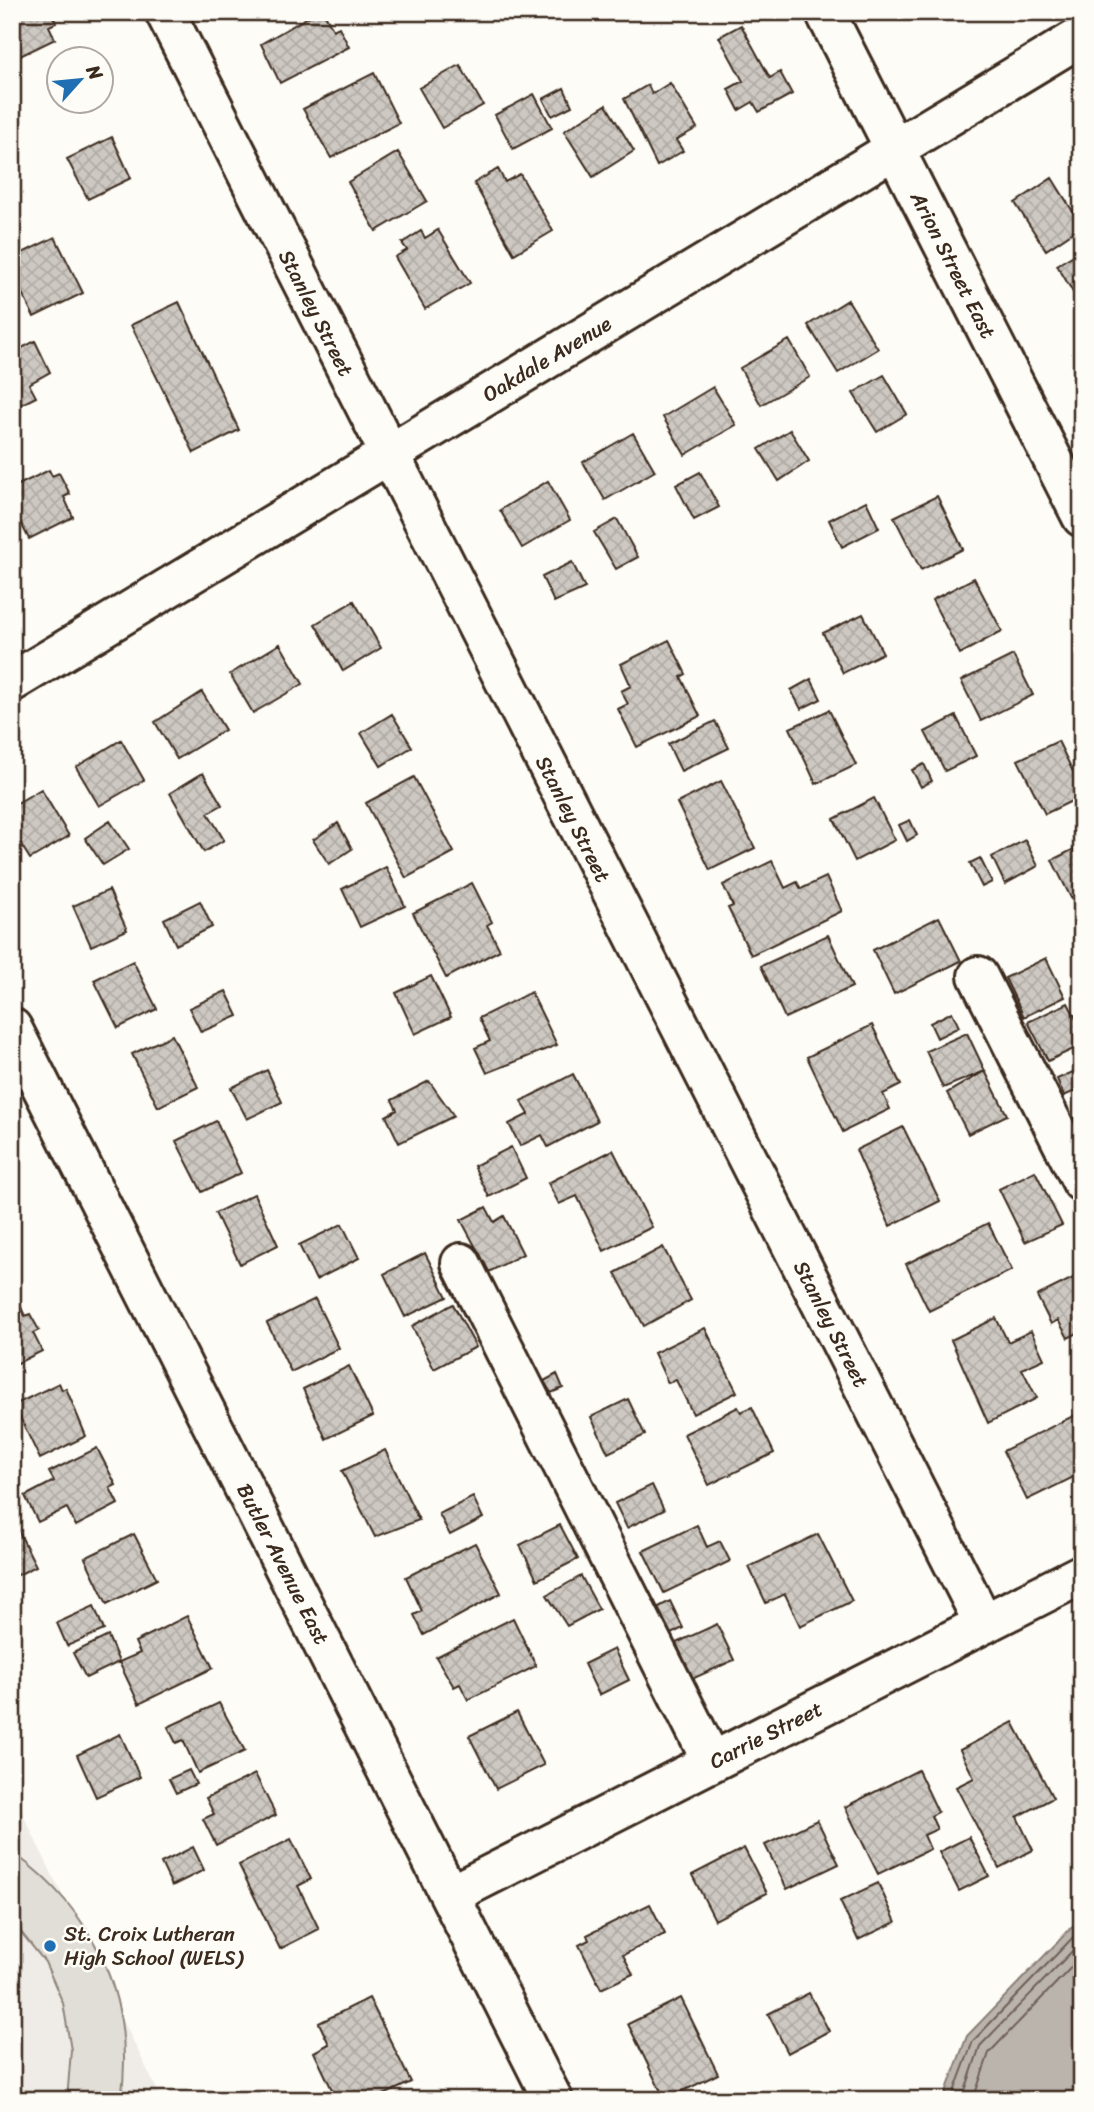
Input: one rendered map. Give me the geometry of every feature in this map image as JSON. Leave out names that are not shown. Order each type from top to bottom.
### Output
[{"type":"street","name":"Stanley Street","points":[[165,12],[387,455],[984,1624]]},
{"type":"street","name":"Arion Street East","points":[[825,12],[1082,517]]},
{"type":"street","name":"Oakdale Avenue","points":[[12,682],[1082,36]]},
{"type":"street","points":[[978,976],[1082,1182]]},
{"type":"street","name":"Butler Avenue East","points":[[12,1028],[552,2100]]},
{"type":"street","points":[[461,1263],[712,1762]]},
{"type":"street","name":"Carrie Street","points":[[450,1895],[1082,1574]]},
{"type":"shaded area","name":"St. Croix Lutheran High School (WELS)","points":[[12,1792],[162,2100],[12,2100]]},
{"type":"shaded area","points":[[12,1852],[41,1875],[66,1901],[103,1960],[115,1993],[122,2027],[124,2063],[121,2100],[67,2100],[71,2050],[63,2003],[45,1962],[12,1921]]},
{"type":"water","points":[[1082,1906],[1082,2100],[947,2100],[946,2092],[967,2036],[1076,1923]]},
{"type":"building","points":[[12,12],[51,12],[56,23],[49,26],[55,39],[12,60]]},
{"type":"building","points":[[317,12],[324,12],[333,30],[339,27],[349,47],[280,83],[261,44]]},
{"type":"building","points":[[741,25],[770,78],[780,72],[792,94],[759,112],[753,102],[739,110],[728,89],[743,81],[719,37]]},
{"type":"building","points":[[460,65],[483,105],[442,128],[419,88]]},
{"type":"building","points":[[374,73],[399,123],[331,158],[303,109]]},
{"type":"building","points":[[670,83],[697,128],[676,140],[683,151],[657,166],[624,99],[648,85],[652,94]]},
{"type":"building","points":[[564,88],[572,106],[552,116],[543,99]]},
{"type":"building","points":[[534,94],[552,128],[513,149],[495,115]]},
{"type":"building","points":[[606,105],[634,151],[593,177],[564,131]]},
{"type":"building","points":[[112,137],[131,178],[88,199],[67,159]]},
{"type":"building","points":[[398,152],[427,201],[376,231],[348,182]]},
{"type":"building","points":[[498,169],[505,182],[520,174],[553,231],[514,254],[474,183]]},
{"type":"building","points":[[1052,178],[1082,226],[1046,250],[1015,203]]},
{"type":"building","points":[[438,230],[470,283],[425,309],[395,257],[407,250],[402,243],[421,231],[425,238]]},
{"type":"building","points":[[55,237],[83,293],[34,317],[12,273],[12,258]]},
{"type":"building","points":[[1082,250],[1082,305],[1081,306],[1057,265]]},
{"type":"building","points":[[848,300],[878,349],[838,373],[808,325]]},
{"type":"building","points":[[179,302],[239,430],[194,453],[131,325]]},
{"type":"building","points":[[789,340],[810,377],[761,405],[740,368]]},
{"type":"building","points":[[35,341],[50,372],[29,384],[36,397],[12,409],[12,353]]},
{"type":"building","points":[[884,375],[907,414],[877,432],[853,393]]},
{"type":"building","points":[[713,387],[736,425],[685,455],[663,417]]},
{"type":"building","points":[[790,430],[809,461],[779,481],[759,449]]},
{"type":"building","points":[[633,433],[655,471],[605,500],[583,462]]},
{"type":"building","points":[[49,470],[52,476],[59,473],[70,494],[64,497],[73,517],[29,539],[12,506],[12,488]]},
{"type":"building","points":[[700,472],[719,507],[694,520],[676,485]]},
{"type":"building","points":[[548,481],[570,520],[522,548],[500,510]]},
{"type":"building","points":[[937,496],[963,549],[921,570],[894,517]]},
{"type":"building","points":[[866,501],[879,528],[842,547],[829,520]]},
{"type":"building","points":[[617,519],[638,557],[616,569],[594,532]]},
{"type":"building","points":[[572,562],[585,588],[554,602],[542,577]]},
{"type":"building","points":[[974,578],[1002,631],[960,654],[932,600]]},
{"type":"building","points":[[354,601],[381,648],[343,671],[315,624]]},
{"type":"building","points":[[863,614],[883,653],[843,673],[823,633]]},
{"type":"building","points":[[669,640],[686,674],[681,677],[700,716],[637,747],[618,709],[628,704],[621,691],[631,686],[621,664]]},
{"type":"building","points":[[280,644],[303,684],[253,713],[230,674]]},
{"type":"building","points":[[1013,655],[1033,695],[981,721],[961,681]]},
{"type":"building","points":[[811,679],[821,699],[801,709],[791,690]]},
{"type":"building","points":[[202,692],[225,730],[177,759],[155,722]]},
{"type":"building","points":[[829,710],[856,765],[816,784],[790,728]]},
{"type":"building","points":[[392,714],[412,747],[381,766],[361,733]]},
{"type":"building","points":[[956,716],[976,756],[945,771],[925,732]]},
{"type":"building","points":[[715,721],[729,748],[681,771],[668,744]]},
{"type":"building","points":[[121,740],[144,780],[99,806],[76,767]]},
{"type":"building","points":[[1058,741],[1082,790],[1082,796],[1045,814],[1018,760]]},
{"type":"building","points":[[924,764],[932,781],[921,787],[912,770]]},
{"type":"building","points":[[203,773],[222,805],[208,813],[224,840],[204,852],[170,793]]},
{"type":"building","points":[[414,777],[454,852],[406,878],[366,803]]},
{"type":"building","points":[[721,781],[755,848],[710,870],[677,803]]},
{"type":"building","points":[[41,789],[69,836],[30,859],[12,830],[12,806]]},
{"type":"building","points":[[874,798],[895,840],[855,861],[834,819]]},
{"type":"building","points":[[910,820],[917,835],[907,841],[899,825]]},
{"type":"building","points":[[110,821],[129,849],[103,865],[85,838]]},
{"type":"building","points":[[338,823],[352,849],[329,864],[313,840]]},
{"type":"building","points":[[1025,840],[1038,866],[1005,884],[992,857]]},
{"type":"building","points":[[1082,845],[1082,892],[1071,898],[1052,860]]},
{"type":"building","points":[[980,858],[992,882],[982,887],[970,863]]},
{"type":"building","points":[[772,861],[785,888],[797,882],[801,889],[826,877],[842,911],[751,955],[728,908],[733,906],[723,885]]},
{"type":"building","points":[[386,867],[405,906],[360,927],[342,889]]},
{"type":"building","points":[[472,883],[492,922],[487,925],[500,950],[446,978],[413,913]]},
{"type":"building","points":[[109,890],[127,930],[91,946],[73,906]]},
{"type":"building","points":[[200,901],[212,927],[176,945],[164,919]]},
{"type":"building","points":[[939,917],[961,961],[894,994],[873,950]]},
{"type":"building","points":[[828,935],[852,987],[785,1018],[761,966]]},
{"type":"building","points":[[1046,958],[1065,997],[1024,1017],[1005,978]]},
{"type":"building","points":[[133,961],[157,1009],[118,1028],[94,980]]},
{"type":"building","points":[[431,976],[451,1017],[415,1034],[396,993]]},
{"type":"building","points":[[226,991],[238,1016],[201,1032],[189,1008]]},
{"type":"building","points":[[531,992],[557,1045],[487,1073],[475,1048],[490,1041],[479,1018]]},
{"type":"building","points":[[1068,1003],[1082,1030],[1082,1045],[1048,1061],[1028,1022]]},
{"type":"building","points":[[952,1012],[959,1027],[937,1038],[930,1023]]},
{"type":"building","points":[[872,1025],[901,1085],[883,1094],[890,1109],[843,1132],[807,1057]]},
{"type":"building","points":[[967,1033],[985,1071],[943,1088],[926,1051]]},
{"type":"building","points":[[172,1035],[198,1087],[158,1107],[132,1054]]},
{"type":"building","points":[[1082,1068],[1082,1088],[1064,1096],[1057,1079]]},
{"type":"building","points":[[267,1070],[282,1102],[247,1119],[231,1088]]},
{"type":"building","points":[[985,1071],[1007,1115],[968,1134],[947,1093]]},
{"type":"building","points":[[573,1074],[597,1121],[548,1147],[542,1135],[520,1146],[509,1124],[529,1114],[521,1101]]},
{"type":"building","points":[[429,1081],[454,1116],[399,1143],[386,1116],[397,1110],[392,1100]]},
{"type":"building","points":[[216,1121],[241,1173],[202,1192],[176,1141]]},
{"type":"building","points":[[903,1127],[940,1201],[890,1226],[856,1150]]},
{"type":"building","points":[[511,1147],[526,1178],[489,1197],[474,1166]]},
{"type":"building","points":[[613,1150],[652,1227],[604,1251],[577,1196],[559,1204],[548,1183]]},
{"type":"building","points":[[1035,1171],[1062,1225],[1025,1242],[999,1189]]},
{"type":"building","points":[[254,1194],[278,1245],[240,1264],[215,1213]]},
{"type":"building","points":[[486,1207],[494,1222],[504,1216],[523,1254],[489,1272],[461,1220]]},
{"type":"building","points":[[988,1223],[1012,1270],[929,1311],[906,1264]]},
{"type":"building","points":[[342,1224],[359,1258],[316,1280],[299,1245]]},
{"type":"building","points":[[663,1247],[691,1300],[644,1326],[615,1273]]},
{"type":"building","points":[[425,1253],[447,1297],[405,1317],[384,1274]]},
{"type":"building","points":[[1077,1276],[1082,1285],[1082,1331],[1068,1338],[1058,1320],[1051,1324],[1037,1296]]},
{"type":"building","points":[[315,1299],[339,1348],[291,1372],[267,1323]]},
{"type":"building","points":[[18,1301],[25,1316],[30,1314],[39,1330],[33,1333],[42,1351],[12,1366],[12,1304]]},
{"type":"building","points":[[453,1304],[476,1347],[434,1369],[412,1326]]},
{"type":"building","points":[[996,1318],[1008,1342],[1031,1331],[1044,1359],[1022,1369],[1037,1398],[988,1423],[951,1340]]},
{"type":"building","points":[[705,1328],[737,1392],[693,1414],[676,1380],[668,1383],[654,1353]]},
{"type":"building","points":[[349,1366],[373,1416],[326,1439],[303,1389]]},
{"type":"building","points":[[557,1374],[563,1388],[551,1393],[544,1381]]},
{"type":"building","points":[[59,1383],[62,1390],[66,1388],[86,1436],[40,1459],[14,1405]]},
{"type":"building","points":[[628,1399],[645,1435],[608,1453],[591,1417]]},
{"type":"building","points":[[738,1407],[741,1412],[752,1407],[774,1453],[709,1485],[684,1434]]},
{"type":"building","points":[[1079,1413],[1082,1473],[1027,1500],[1003,1451]]},
{"type":"building","points":[[97,1448],[116,1485],[110,1488],[118,1504],[76,1526],[67,1508],[38,1522],[25,1496],[54,1481],[49,1472]]},
{"type":"building","points":[[385,1450],[419,1520],[375,1537],[342,1471]]},
{"type":"building","points":[[652,1485],[664,1510],[627,1528],[615,1503]]},
{"type":"building","points":[[473,1497],[483,1518],[450,1535],[439,1514]]},
{"type":"building","points":[[560,1525],[578,1559],[537,1580],[520,1545]]},
{"type":"building","points":[[697,1525],[707,1547],[720,1541],[730,1561],[664,1593],[643,1551]]},
{"type":"building","points":[[18,1530],[36,1566],[12,1578],[12,1533]]},
{"type":"building","points":[[134,1534],[157,1579],[107,1604],[85,1558]]},
{"type":"building","points":[[818,1534],[852,1601],[800,1626],[785,1594],[766,1603],[749,1567]]},
{"type":"building","points":[[475,1543],[501,1593],[424,1635],[414,1615],[422,1611],[406,1577]]},
{"type":"building","points":[[581,1576],[599,1609],[567,1626],[547,1595]]},
{"type":"building","points":[[670,1601],[683,1628],[667,1636],[653,1610]]},
{"type":"building","points":[[94,1606],[104,1630],[67,1646],[57,1623]]},
{"type":"building","points":[[187,1616],[213,1668],[139,1704],[119,1662],[140,1653],[135,1642]]},
{"type":"building","points":[[513,1618],[536,1666],[468,1700],[460,1684],[454,1687],[436,1657]]},
{"type":"building","points":[[717,1624],[734,1660],[692,1679],[676,1643]]},
{"type":"building","points":[[108,1636],[119,1662],[86,1678],[73,1653]]},
{"type":"building","points":[[614,1649],[629,1680],[599,1695],[584,1664]]},
{"type":"building","points":[[219,1703],[245,1751],[198,1773],[183,1740],[176,1743],[168,1727]]},
{"type":"building","points":[[517,1712],[544,1765],[496,1789],[469,1736]]},
{"type":"building","points":[[1013,1722],[1053,1798],[1017,1817],[1033,1850],[999,1868],[956,1787],[974,1778],[960,1750]]},
{"type":"building","points":[[120,1734],[140,1777],[96,1797],[77,1755]]},
{"type":"building","points":[[189,1770],[196,1784],[176,1793],[169,1779]]},
{"type":"building","points":[[918,1770],[938,1812],[931,1816],[937,1829],[924,1835],[930,1849],[878,1874],[845,1807]]},
{"type":"building","points":[[255,1774],[276,1815],[216,1845],[203,1819],[214,1814],[206,1798]]},
{"type":"building","points":[[817,1820],[839,1864],[787,1889],[765,1845]]},
{"type":"building","points":[[969,1837],[989,1876],[959,1891],[939,1852]]},
{"type":"building","points":[[291,1839],[311,1879],[298,1886],[319,1929],[280,1949],[239,1865]]},
{"type":"building","points":[[193,1847],[204,1870],[172,1886],[161,1863]]},
{"type":"building","points":[[744,1848],[767,1893],[715,1920],[692,1875]]},
{"type":"building","points":[[878,1883],[896,1922],[858,1940],[840,1901]]},
{"type":"building","points":[[650,1904],[665,1934],[623,1955],[633,1974],[601,1989],[579,1945],[589,1940],[587,1935]]},
{"type":"building","points":[[809,1993],[829,2031],[788,2053],[768,2014]]},
{"type":"building","points":[[369,1998],[411,2082],[374,2100],[337,2100],[314,2052],[329,2044],[319,2023]]},
{"type":"building","points":[[681,1998],[718,2074],[665,2100],[628,2024]]},
{"type":"place","name":"St. Croix Lutheran High School (WELS)","points":[[50,1946]]}]
